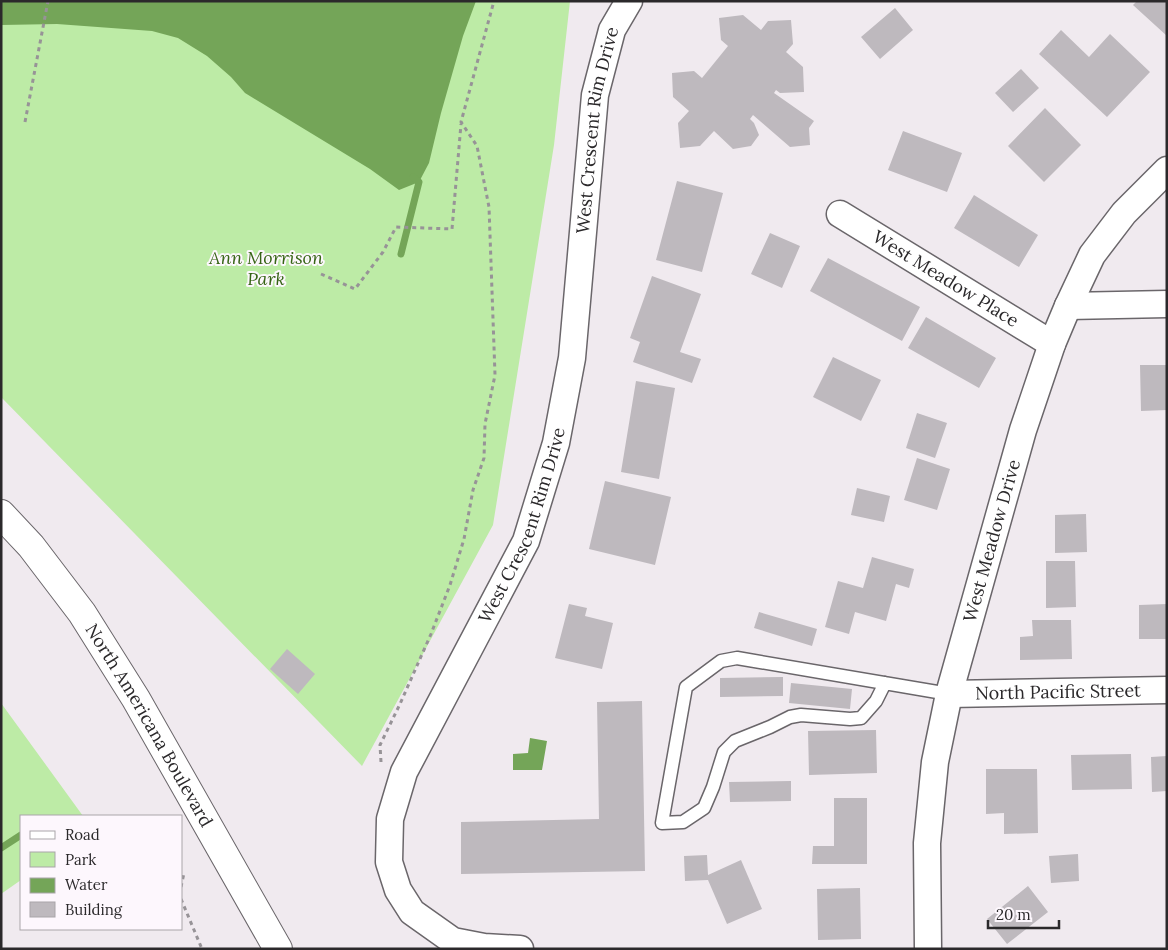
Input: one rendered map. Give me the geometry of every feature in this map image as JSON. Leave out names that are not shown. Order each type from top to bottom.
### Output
[{"type":"street","name":"West Crescent Rim Drive","points":[[520,949],[484,947],[454,941],[412,912],[398,890],[389,862],[390,819],[404,772],[526,541],[556,443],[572,358],[595,95],[612,30],[629,1]]},
{"type":"street","name":"West Meadow Drive","points":[[928,949],[927,843],[935,762],[949,694],[1021,440],[1052,344],[1092,256],[1124,213],[1167,170]]},
{"type":"street","name":"West Meadow Place","points":[[840,214],[1052,344]]},
{"type":"street","points":[[1068,306],[1167,304]]},
{"type":"street","name":"North Americana Boulevard","points":[[1,514],[31,546],[82,613],[112,660],[136,698],[278,949]]},
{"type":"street","name":"North Pacific Street","points":[[949,694],[1167,690]]},
{"type":"lane","points":[[884,683],[876,702],[861,718],[850,720],[801,715],[790,717],[770,728],[735,741],[724,752],[704,808],[683,822],[662,823],[686,687],[721,661],[737,658],[949,694]]},
{"type":"path","points":[[25,122],[48,1]]},
{"type":"path","points":[[321,274],[355,289],[383,252],[396,227],[452,229],[461,122],[494,1]]},
{"type":"path","points":[[404,772],[381,762],[380,745],[432,634],[450,586],[464,539],[472,490],[484,458],[485,424],[495,375],[489,207],[477,146],[461,122]]},
{"type":"path","points":[[182,882],[184,873]]},
{"type":"path","points":[[182,901],[202,949]]},
{"type":"green space","name":"Ann Morrison Park","points":[[1,1],[570,1],[554,145],[493,525],[362,766],[1,397]]},
{"type":"green space","points":[[1,703],[82,815],[20,815],[20,881],[1,894]]},
{"type":"water","points":[[1,1],[476,1],[463,36],[429,163],[419,182],[399,190],[370,169],[245,93],[231,77],[207,56],[178,38],[152,31],[57,24],[1,25]]},
{"type":"water","points":[[530,738],[547,741],[542,770],[513,770],[513,754],[528,753]]},
{"type":"building","points":[[1137,1],[1167,1],[1167,36],[1133,5]]},
{"type":"building","points":[[895,8],[913,30],[880,59],[861,37]]},
{"type":"building","points":[[743,15],[761,30],[768,21],[791,20],[793,44],[786,52],[803,67],[804,92],[780,93],[776,90],[774,93],[814,121],[809,128],[810,145],[790,147],[753,115],[750,119],[754,123],[759,135],[751,146],[733,149],[714,131],[700,146],[680,148],[678,123],[689,111],[673,97],[672,73],[694,71],[702,78],[728,46],[721,40],[719,18]]},
{"type":"building","points":[[1061,30],[1089,57],[1110,34],[1150,72],[1107,117],[1039,54]]},
{"type":"building","points":[[1021,69],[1039,88],[1013,112],[995,93]]},
{"type":"building","points":[[1045,108],[1081,145],[1044,182],[1008,146]]},
{"type":"building","points":[[903,131],[962,153],[947,192],[888,170]]},
{"type":"building","points":[[677,181],[723,193],[702,272],[656,260]]},
{"type":"building","points":[[974,195],[1038,235],[1019,267],[954,228]]},
{"type":"building","points":[[770,233],[800,246],[782,288],[751,274]]},
{"type":"building","points":[[828,258],[920,307],[902,341],[810,291]]},
{"type":"building","points":[[652,276],[701,294],[680,352],[701,359],[692,383],[633,362],[640,342],[630,338]]},
{"type":"building","points":[[926,317],[996,358],[979,388],[908,348]]},
{"type":"building","points":[[833,357],[881,380],[861,421],[813,397]]},
{"type":"building","points":[[1140,365],[1167,365],[1167,410],[1141,411]]},
{"type":"building","points":[[636,381],[675,388],[659,479],[621,472]]},
{"type":"building","points":[[917,413],[947,423],[935,458],[906,448]]},
{"type":"building","points":[[917,458],[950,469],[937,510],[904,500]]},
{"type":"building","points":[[605,481],[671,497],[655,565],[589,549]]},
{"type":"building","points":[[857,488],[890,496],[884,522],[851,515]]},
{"type":"building","points":[[1086,514],[1087,552],[1055,553],[1055,515]]},
{"type":"building","points":[[872,557],[914,569],[909,588],[896,584],[886,621],[855,612],[849,634],[825,627],[838,581],[863,588]]},
{"type":"building","points":[[1046,561],[1075,561],[1076,607],[1046,608]]},
{"type":"building","points":[[569,604],[587,608],[585,616],[613,623],[602,669],[555,658]]},
{"type":"building","points":[[1167,604],[1167,639],[1139,639],[1139,605]]},
{"type":"building","points":[[759,612],[817,629],[812,646],[754,628]]},
{"type":"building","points":[[1032,620],[1071,620],[1072,659],[1020,660],[1020,637],[1033,636]]},
{"type":"building","points":[[287,649],[315,674],[298,694],[270,669]]},
{"type":"building","points":[[783,677],[783,696],[720,697],[720,678]]},
{"type":"building","points":[[791,683],[852,689],[850,709],[789,703]]},
{"type":"building","points":[[642,701],[645,871],[461,874],[461,822],[599,819],[597,702]]},
{"type":"building","points":[[876,730],[877,773],[809,775],[808,731]]},
{"type":"building","points":[[1131,754],[1132,789],[1072,790],[1071,755]]},
{"type":"building","points":[[1167,756],[1167,791],[1152,792],[1151,757]]},
{"type":"building","points":[[986,769],[1037,769],[1038,833],[1004,834],[1004,813],[986,814]]},
{"type":"building","points":[[791,781],[791,801],[730,802],[729,782]]},
{"type":"building","points":[[834,798],[867,798],[867,864],[812,864],[813,846],[834,846]]},
{"type":"building","points":[[1078,854],[1079,881],[1051,883],[1049,856]]},
{"type":"building","points":[[707,855],[708,875],[741,860],[762,909],[727,924],[708,880],[685,881],[684,856]]},
{"type":"building","points":[[1028,886],[1048,912],[1007,944],[987,919]]},
{"type":"building","points":[[860,888],[861,939],[818,940],[817,889]]},
{"type":"waterway","points":[[401,254],[419,182],[413,177]]},
{"type":"waterway","points":[[1,848],[20,836]]}]
